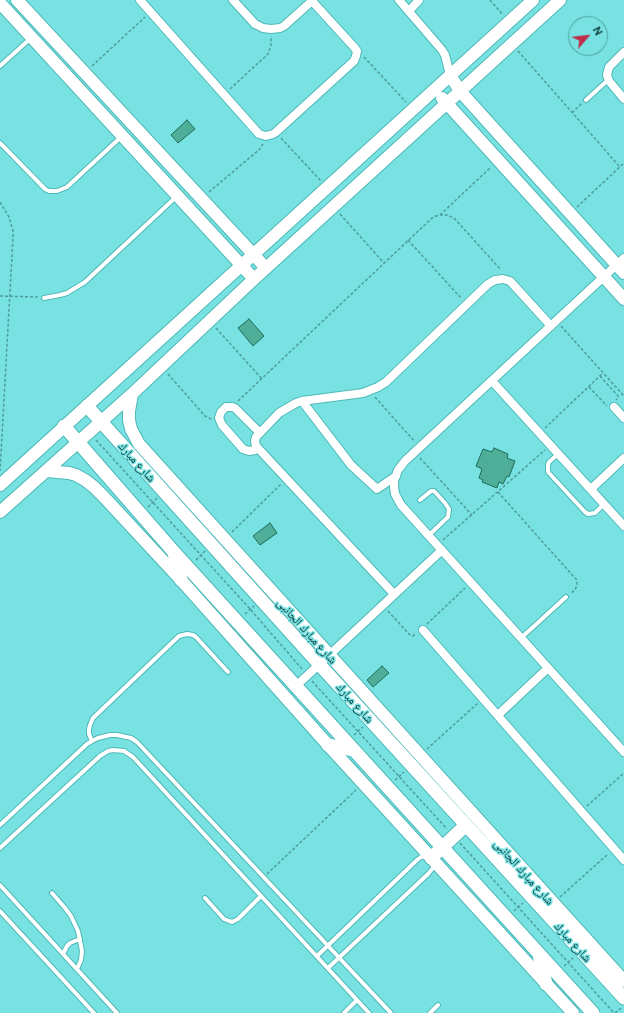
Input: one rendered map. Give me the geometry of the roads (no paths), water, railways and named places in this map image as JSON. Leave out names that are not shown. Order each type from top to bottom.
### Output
[{"type":"main road","points":[[17,0],[266,268]]},
{"type":"main road","points":[[0,485],[533,0]]},
{"type":"main road","points":[[0,512],[132,394],[254,279],[560,0]]},
{"type":"main road","points":[[2,8],[31,37],[254,279]]},
{"type":"main road","points":[[450,75],[460,91],[570,213],[622,265]]},
{"type":"main road","points":[[434,90],[624,299]]},
{"type":"main road","name":"شارع مبارك الجانبى","points":[[132,394],[129,420],[134,437],[139,444],[329,655],[415,760],[553,903],[624,982]]},
{"type":"main road","name":"شارع مبارك","points":[[87,406],[319,664],[371,720],[415,760],[466,825],[624,998]]},
{"type":"main road","points":[[64,426],[173,551],[593,1013]]},
{"type":"main road","points":[[47,470],[76,475],[94,487],[181,580],[328,745],[573,1013]]},
{"type":"main road","points":[[173,551],[181,580]]},
{"type":"main road","points":[[328,745],[350,746]]},
{"type":"main road","points":[[431,858],[466,825]]},
{"type":"main road","points":[[539,953],[546,984]]},
{"type":"street","points":[[143,1],[151,12],[259,134],[270,136],[354,60],[357,54],[354,47],[312,1],[284,26],[266,28],[255,24],[233,0]]},
{"type":"street","points":[[399,0],[442,50],[445,55],[450,75]]},
{"type":"street","points":[[409,11],[419,0]]},
{"type":"street","points":[[624,52],[608,67],[607,72],[608,80],[624,99]]},
{"type":"street","points":[[622,265],[604,277],[401,465],[396,476],[394,488],[401,505],[624,752]]},
{"type":"street","points":[[394,594],[258,448],[255,444],[256,436],[284,410],[296,403],[363,393],[370,391],[386,382],[488,284],[495,280],[502,279],[510,281],[554,324]]},
{"type":"street","points":[[492,381],[624,526]]},
{"type":"street","points":[[302,401],[351,465],[377,489],[396,476]]},
{"type":"street","points":[[612,405],[624,418]]},
{"type":"street","points":[[258,448],[249,451],[243,449],[222,425],[219,418],[220,415],[226,407],[235,408],[260,433]]},
{"type":"street","points":[[591,490],[624,458]]},
{"type":"street","points":[[296,686],[383,605],[439,547]]},
{"type":"street","points":[[422,629],[624,860]]},
{"type":"street","points":[[498,715],[548,668]]},
{"type":"lane","points":[[0,66],[31,37]]},
{"type":"lane","points":[[586,100],[608,80]]},
{"type":"lane","points":[[0,143],[45,189],[49,191],[57,191],[67,187],[122,136]]},
{"type":"lane","points":[[44,298],[67,293],[85,282],[178,196]]},
{"type":"lane","points":[[559,454],[549,462],[549,473],[588,514],[594,513],[604,504]]},
{"type":"lane","points":[[420,500],[431,491],[434,491],[449,509],[448,517],[429,535]]},
{"type":"lane","points":[[521,638],[566,597]]},
{"type":"lane","points":[[92,740],[89,734],[89,729],[93,718],[179,636],[186,634],[196,637],[228,672]]},
{"type":"lane","points":[[0,825],[92,740],[117,734],[137,742],[391,1013]]},
{"type":"lane","points":[[0,848],[100,756],[108,751],[124,751],[133,757],[369,1013]]},
{"type":"lane","points":[[317,956],[417,860],[424,856],[431,858],[433,865],[431,872],[328,968]]},
{"type":"lane","points":[[0,885],[117,1013]]},
{"type":"lane","points":[[52,893],[71,916],[78,931],[82,955],[77,969]]},
{"type":"lane","points":[[205,898],[224,919],[232,922],[238,919],[261,896]]},
{"type":"lane","points":[[0,911],[94,1013]]},
{"type":"lane","points":[[63,954],[70,943],[80,939]]},
{"type":"lane","points":[[344,1013],[357,1000]]},
{"type":"lane","points":[[430,1013],[438,1005]]}]
